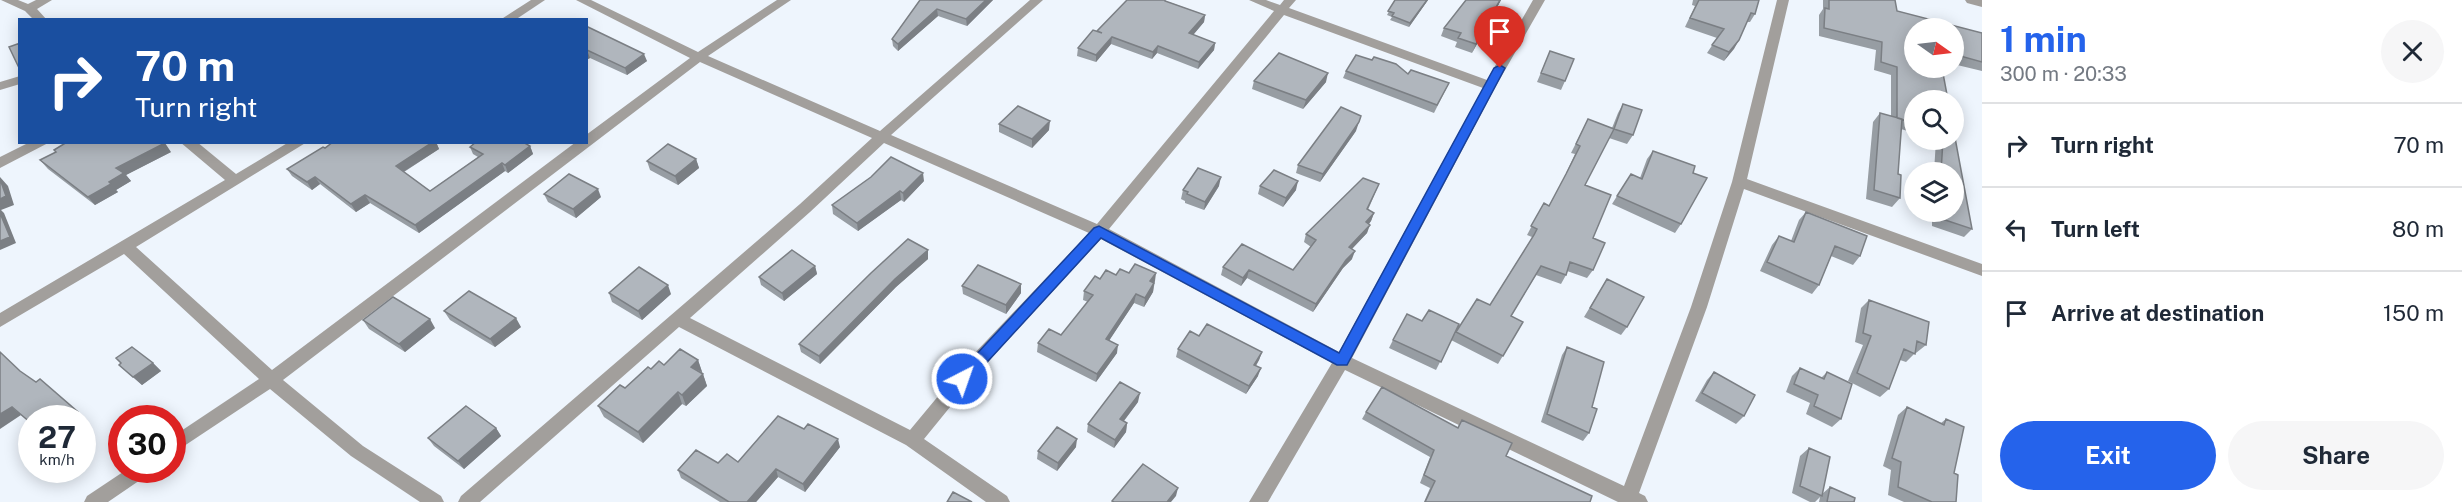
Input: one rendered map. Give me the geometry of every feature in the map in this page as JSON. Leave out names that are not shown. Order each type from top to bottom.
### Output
[{"type":"street","points":[[7,0],[29,8],[39,18]]},
{"type":"street","points":[[29,8],[46,0]]},
{"type":"street","points":[[509,18],[539,0]]},
{"type":"street","points":[[582,0],[699,57],[1099,231],[1342,361],[1631,500],[1699,307],[1739,182],[1783,0]]},
{"type":"street","points":[[588,140],[699,57],[785,0]]},
{"type":"street","points":[[467,502],[678,319],[965,61],[1037,0]]},
{"type":"street","points":[[1255,0],[1286,6],[1490,86]]},
{"type":"street","points":[[1258,502],[1342,361],[1490,86],[1539,0]]},
{"type":"street","points":[[1971,0],[1982,3]]},
{"type":"street","points":[[912,440],[975,364],[1099,231],[1286,6]]},
{"type":"street","points":[[0,86],[18,81]]},
{"type":"street","points":[[0,162],[40,144]]},
{"type":"street","points":[[190,144],[236,181]]},
{"type":"street","points":[[0,321],[297,144]]},
{"type":"street","points":[[186,438],[271,380],[583,144]]},
{"type":"street","points":[[1739,182],[1982,270]]},
{"type":"street","points":[[126,247],[271,380],[357,451],[435,502]]},
{"type":"street","points":[[678,319],[912,440],[1001,502]]},
{"type":"street","points":[[93,502],[121,483]]},
{"type":"building","points":[[920,0],[986,0],[966,19],[937,9],[898,44],[892,39]]},
{"type":"building","points":[[1127,0],[1165,0],[1205,15],[1189,33],[1215,43],[1199,62],[1158,46],[1153,52],[1112,37],[1096,55],[1078,48],[1093,30],[1102,33],[1097,31]]},
{"type":"building","points":[[1395,0],[1427,0],[1410,23],[1392,16],[1394,13],[1388,11]]},
{"type":"building","points":[[1466,0],[1500,0],[1476,44],[1458,38],[1461,33],[1444,28]]},
{"type":"building","points":[[1699,0],[1759,0],[1755,14],[1751,13],[1739,40],[1729,52],[1712,45],[1724,29],[1690,18]]},
{"type":"building","points":[[1829,0],[1895,0],[1897,11],[1924,18],[1904,18],[1904,78],[1944,78],[1946,90],[1904,90],[1904,120],[1897,118],[1897,67],[1881,62],[1882,42],[1824,28],[1825,8],[1829,9]]},
{"type":"building","points":[[588,27],[644,54],[625,68],[588,51]]},
{"type":"building","points":[[1964,28],[1982,33],[1982,62],[1964,57]]},
{"type":"building","points":[[18,44],[18,66],[9,47]]},
{"type":"building","points":[[1550,51],[1574,59],[1565,81],[1541,73]]},
{"type":"building","points":[[1279,53],[1328,73],[1306,100],[1254,81]]},
{"type":"building","points":[[1356,55],[1372,60],[1374,57],[1396,64],[1408,74],[1411,70],[1449,83],[1437,105],[1346,71]]},
{"type":"building","points":[[1623,104],[1642,110],[1633,135],[1614,129]]},
{"type":"building","points":[[1018,106],[1050,121],[1032,139],[999,124]]},
{"type":"building","points":[[1341,107],[1361,116],[1323,174],[1298,165]]},
{"type":"building","points":[[1880,113],[1902,119],[1898,174],[1901,175],[1900,198],[1874,190]]},
{"type":"building","points":[[1588,119],[1614,129],[1585,185],[1611,195],[1593,238],[1605,243],[1593,270],[1570,262],[1566,275],[1541,266],[1511,316],[1523,322],[1503,356],[1456,332],[1477,299],[1490,305],[1534,235],[1537,229],[1531,226],[1544,203],[1549,206],[1580,146],[1576,144]]},
{"type":"building","points":[[64,144],[163,144],[116,168],[124,173],[109,182],[111,184],[88,197],[40,160],[56,152],[54,150]]},
{"type":"building","points":[[330,144],[430,144],[396,166],[430,191],[483,154],[470,147],[474,144],[526,144],[530,146],[505,165],[502,163],[415,225],[365,195],[351,204],[315,177],[307,182],[287,169],[323,147]]},
{"type":"building","points":[[668,144],[696,159],[675,176],[647,161]]},
{"type":"building","points":[[1942,150],[1957,150],[1960,162],[1942,162]]},
{"type":"building","points":[[1653,151],[1695,166],[1693,173],[1707,178],[1681,224],[1617,196],[1631,174],[1642,179]]},
{"type":"building","points":[[891,157],[923,173],[903,193],[900,191],[857,223],[832,205],[871,177]]},
{"type":"building","points":[[1198,168],[1221,177],[1205,202],[1183,190]]},
{"type":"building","points":[[1274,170],[1298,181],[1286,198],[1260,186]]},
{"type":"building","points":[[569,174],[598,189],[573,209],[544,194]]},
{"type":"building","points":[[1363,178],[1379,184],[1367,209],[1374,213],[1366,222],[1370,225],[1349,247],[1355,251],[1346,260],[1316,304],[1249,270],[1243,278],[1223,267],[1242,244],[1293,270],[1316,240],[1306,234]]},
{"type":"building","points":[[0,179],[6,196],[0,199]]},
{"type":"building","points":[[1964,186],[1972,229],[1951,222],[1964,222]]},
{"type":"building","points":[[1806,212],[1867,236],[1860,256],[1835,246],[1819,285],[1767,262],[1779,236],[1794,242]]},
{"type":"building","points":[[0,213],[10,237],[0,241]]},
{"type":"building","points":[[908,239],[928,250],[895,279],[819,356],[799,344],[871,273]]},
{"type":"building","points":[[792,250],[815,266],[782,293],[759,277]]},
{"type":"building","points":[[1135,264],[1156,273],[1150,281],[1154,283],[1145,298],[1136,294],[1106,339],[1118,345],[1097,374],[1038,343],[1049,329],[1061,335],[1093,295],[1084,291],[1095,276],[1100,279],[1106,270],[1116,275],[1120,269],[1129,273]]},
{"type":"building","points":[[978,265],[1021,284],[1006,305],[962,286]]},
{"type":"building","points":[[639,267],[668,285],[638,311],[609,293]]},
{"type":"building","points":[[1607,279],[1644,297],[1627,327],[1590,308]]},
{"type":"building","points":[[469,291],[516,318],[490,339],[444,311]]},
{"type":"building","points":[[393,297],[430,319],[399,344],[363,320]]},
{"type":"building","points":[[1869,300],[1929,322],[1926,345],[1917,341],[1915,354],[1904,349],[1889,389],[1857,373],[1871,336],[1863,333]]},
{"type":"building","points":[[1429,310],[1459,324],[1441,362],[1393,340],[1407,314],[1422,321]]},
{"type":"building","points":[[1207,324],[1262,352],[1254,365],[1261,368],[1249,386],[1178,349],[1190,331],[1199,336]]},
{"type":"building","points":[[132,347],[153,363],[133,377],[119,365],[121,363],[116,358]]},
{"type":"building","points":[[1567,347],[1604,362],[1592,407],[1597,409],[1589,433],[1547,414]]},
{"type":"building","points":[[680,349],[698,360],[691,367],[703,374],[682,395],[678,392],[638,432],[598,406],[620,385],[625,388],[648,367],[651,369],[659,361],[664,365]]},
{"type":"building","points":[[0,352],[20,371],[36,382],[40,379],[70,405],[18,405],[18,412],[12,407],[0,414]]},
{"type":"building","points":[[1800,368],[1824,379],[1827,372],[1852,384],[1841,419],[1814,406],[1818,395],[1794,384]]},
{"type":"building","points":[[1714,372],[1755,395],[1744,416],[1702,393]]},
{"type":"building","points":[[1120,382],[1140,393],[1120,419],[1127,423],[1115,440],[1088,424]]},
{"type":"building","points":[[1382,387],[1458,428],[1462,420],[1512,443],[1506,456],[1592,496],[1590,502],[1425,502],[1435,481],[1424,475],[1434,450],[1366,412]]},
{"type":"building","points":[[466,406],[496,428],[458,461],[428,438]]},
{"type":"building","points":[[1907,407],[1944,425],[1946,419],[1964,427],[1954,473],[1958,475],[1956,502],[1932,502],[1898,487],[1901,462],[1892,458]]},
{"type":"building","points":[[778,416],[804,429],[808,424],[838,439],[803,484],[776,469],[747,502],[729,502],[678,470],[696,450],[718,463],[727,454],[738,462]]},
{"type":"building","points":[[1057,427],[1077,439],[1058,463],[1038,451]]},
{"type":"building","points":[[1809,448],[1830,457],[1822,496],[1800,486]]},
{"type":"building","points":[[1143,464],[1178,488],[1167,502],[1112,501]]},
{"type":"building","points":[[1830,487],[1855,498],[1854,502],[1827,502]]},
{"type":"building","points":[[953,492],[972,502],[947,502]]},
{"type":"route","points":[[962,379],[1099,231],[1342,361],[1500,68]]}]
